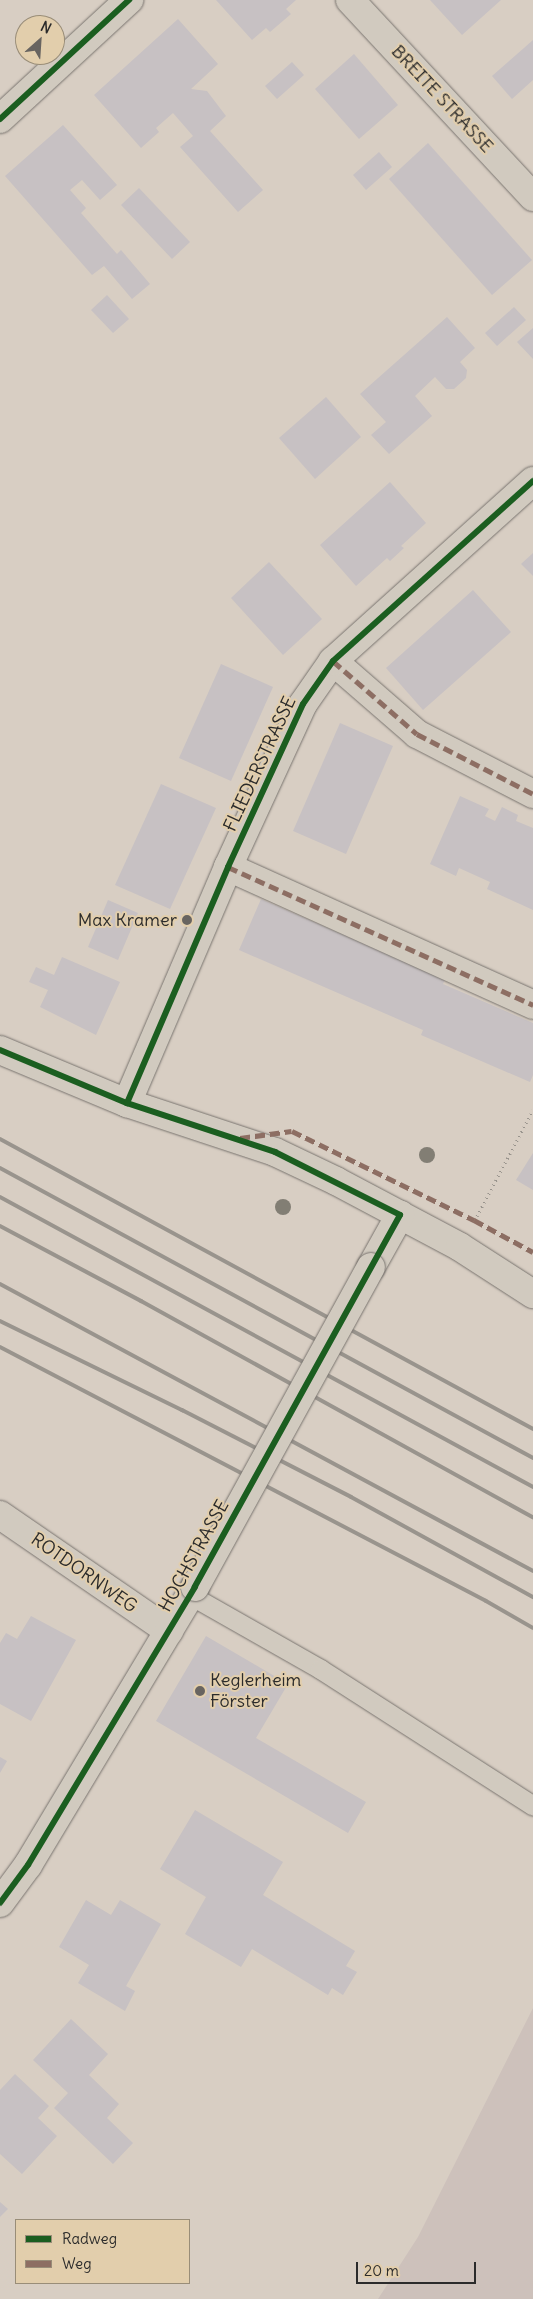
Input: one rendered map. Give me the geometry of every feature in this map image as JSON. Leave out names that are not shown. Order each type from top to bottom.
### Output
[{"type":"street","points":[[0,119],[129,0]]},
{"type":"street","name":"BREITE STRASSE","points":[[350,0],[533,197]]},
{"type":"street","name":"FLIEDERSTRASSE","points":[[127,1103],[228,867],[303,704],[333,661],[533,481]]},
{"type":"street","points":[[333,661],[416,734],[533,794]]},
{"type":"street","points":[[228,867],[533,1005]]},
{"type":"street","points":[[0,1050],[127,1103],[275,1152],[400,1215],[477,1257],[533,1294]]},
{"type":"street","name":"HOCHSTRASSE","points":[[0,1903],[28,1865],[193,1591],[400,1215]]},
{"type":"street","name":"ROTDORNWEG","points":[[0,1515],[169,1631]]},
{"type":"lane","points":[[193,1591],[320,1669],[533,1806]]},
{"type":"path","points":[[474,1220],[533,1110]]},
{"type":"shaded area","points":[[533,2008],[533,2299],[378,2299],[418,2237]]},
{"type":"building","points":[[216,0],[296,0],[286,9],[291,14],[270,32],[266,28],[252,40]]},
{"type":"building","points":[[430,0],[501,0],[462,35]]},
{"type":"building","points":[[178,19],[218,64],[191,89],[207,91],[226,116],[210,131],[263,190],[238,212],[180,147],[193,136],[173,113],[156,128],[159,132],[141,148],[94,95]]},
{"type":"building","points":[[533,40],[533,80],[512,99],[492,76]]},
{"type":"building","points":[[354,54],[398,105],[359,139],[315,89]]},
{"type":"building","points":[[292,62],[304,75],[277,99],[265,86]]},
{"type":"building","points":[[63,125],[117,185],[100,200],[82,180],[70,190],[86,208],[81,213],[117,254],[121,250],[150,284],[132,299],[104,266],[92,275],[5,176]]},
{"type":"building","points":[[428,143],[532,260],[492,295],[389,179]]},
{"type":"building","points":[[379,152],[392,167],[366,190],[353,175]]},
{"type":"building","points":[[139,188],[190,242],[172,259],[121,205]]},
{"type":"building","points":[[107,295],[129,319],[113,333],[91,310]]},
{"type":"building","points":[[514,307],[526,320],[497,346],[485,333]]},
{"type":"building","points":[[447,317],[475,348],[460,362],[467,370],[466,378],[454,389],[446,389],[435,377],[415,396],[432,416],[389,454],[371,435],[386,422],[360,394]]},
{"type":"building","points":[[533,328],[533,359],[517,342]]},
{"type":"building","points":[[326,397],[361,437],[315,479],[279,438]]},
{"type":"building","points":[[390,482],[426,523],[401,546],[404,548],[390,561],[387,558],[356,586],[320,545]]},
{"type":"building","points":[[533,553],[533,576],[521,564]]},
{"type":"building","points":[[269,562],[322,619],[283,655],[231,598]]},
{"type":"building","points":[[473,590],[511,632],[423,710],[386,668]]},
{"type":"building","points":[[221,664],[273,687],[231,781],[179,758]]},
{"type":"building","points":[[340,723],[393,746],[346,854],[293,831]]},
{"type":"building","points":[[161,784],[216,808],[170,909],[115,885]]},
{"type":"building","points":[[460,796],[489,809],[485,816],[495,821],[502,807],[518,815],[516,821],[533,828],[533,910],[487,889],[490,882],[459,868],[456,876],[430,864]]},
{"type":"building","points":[[261,899],[445,979],[443,984],[533,1023],[533,1075],[530,1082],[421,1035],[423,1030],[239,950]]},
{"type":"building","points":[[108,900],[138,913],[118,960],[88,947]]},
{"type":"building","points":[[62,957],[120,982],[96,1035],[40,1007],[48,990],[29,982],[36,967],[54,975]]},
{"type":"building","points":[[533,1153],[533,1190],[516,1180]]},
{"type":"building","points":[[31,1616],[76,1640],[31,1721],[0,1704],[0,1643],[6,1633],[17,1639]]},
{"type":"building","points":[[206,1636],[288,1684],[256,1738],[366,1802],[348,1833],[156,1721]]},
{"type":"building","points":[[0,1757],[7,1761],[0,1773]]},
{"type":"building","points":[[195,1810],[283,1862],[263,1895],[355,1951],[346,1966],[357,1972],[343,1995],[332,1988],[328,1995],[252,1949],[241,1967],[185,1934],[206,1897],[160,1869]]},
{"type":"building","points":[[86,1900],[111,1915],[120,1900],[161,1924],[126,1986],[135,1991],[125,2011],[78,1983],[89,1965],[59,1947]]},
{"type":"building","points":[[71,2019],[108,2054],[89,2075],[119,2104],[107,2118],[133,2143],[113,2164],[54,2108],[68,2093],[33,2060]]},
{"type":"building","points":[[15,2074],[49,2106],[38,2118],[57,2136],[22,2174],[0,2154],[0,2090]]},
{"type":"building","points":[[0,2202],[8,2209],[0,2217]]},
{"type":"railway","points":[[0,1139],[533,1429]]},
{"type":"railway","points":[[0,1168],[533,1458]]},
{"type":"railway","points":[[0,1197],[533,1487]]},
{"type":"railway","points":[[0,1226],[141,1301],[533,1517]]},
{"type":"railway","points":[[0,1284],[533,1571]]},
{"type":"railway","points":[[0,1321],[182,1410],[351,1497],[533,1597]]},
{"type":"railway","points":[[0,1347],[486,1601],[533,1628]]},
{"type":"marked path","points":[[333,661],[417,734],[533,794]]},
{"type":"marked path","points":[[228,867],[533,1005]]},
{"type":"marked path","points":[[240,1138],[292,1131],[474,1220],[533,1252]]},
{"type":"cycle path","points":[[0,119],[129,0]]},
{"type":"cycle path","points":[[127,1103],[228,867],[303,704],[333,661],[533,481]]},
{"type":"cycle path","points":[[0,1050],[127,1103],[275,1152],[400,1215],[195,1587],[28,1865],[0,1903]]},
{"type":"place","name":"Max Kramer","points":[[187,920]]},
{"type":"place","name":"Keglerheim Förster","points":[[200,1691]]}]
